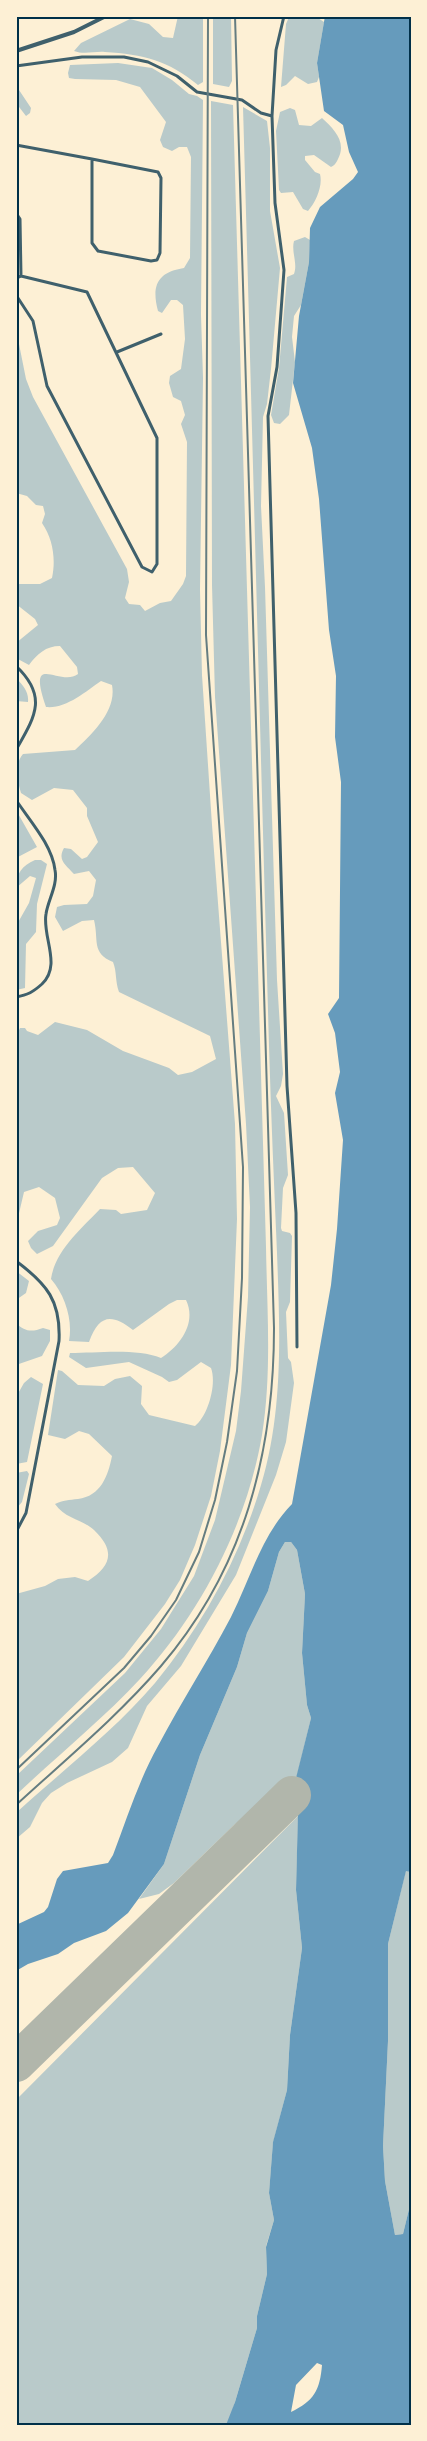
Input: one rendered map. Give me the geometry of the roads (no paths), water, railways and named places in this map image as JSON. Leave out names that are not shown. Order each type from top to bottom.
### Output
[{"type":"street","points":[[16,51],[74,32],[106,16]]},
{"type":"street","points":[[284,16],[276,50],[272,116],[275,203],[284,270],[277,367],[268,416],[287,1086],[296,1213],[297,1348]]},
{"type":"street","points":[[16,66],[82,57],[124,58],[148,62],[177,76],[197,92],[242,100],[262,113],[272,116]]},
{"type":"street","points":[[16,146],[92,159],[158,172],[161,178],[161,206],[160,253],[157,260],[151,261],[98,251],[94,248],[92,243],[92,159]]},
{"type":"street","points":[[16,213],[20,219],[21,276]]},
{"type":"street","points":[[16,278],[21,276],[87,292],[157,438],[157,564],[152,572],[142,567],[47,386],[33,321],[16,296]]},
{"type":"street","points":[[117,352],[161,334]]},
{"type":"street","points":[[16,666],[24,674],[34,690],[36,714],[16,750]]},
{"type":"street","points":[[16,800],[49,850],[56,871],[53,892],[46,914],[46,933],[52,963],[46,980],[30,994],[16,997]]},
{"type":"street","points":[[16,1261],[32,1272],[51,1293],[60,1320],[59,1341],[26,1513],[16,1532]]},
{"type":"water","points":[[325,16],[411,16],[411,1872],[406,1871],[388,1944],[388,2041],[383,2146],[385,2181],[395,2235],[403,2234],[411,2201],[411,2425],[226,2425],[235,2402],[257,2328],[257,2316],[267,2274],[266,2247],[274,2220],[269,2193],[273,2142],[287,2090],[290,2035],[302,1948],[296,1890],[298,1811],[296,1778],[311,1718],[307,1705],[302,1653],[305,1594],[297,1550],[291,1542],[285,1542],[279,1552],[268,1591],[247,1633],[237,1667],[200,1755],[164,1864],[128,1913],[106,1931],[74,1943],[58,1954],[28,1964],[16,1971],[16,1925],[44,1912],[48,1907],[57,1879],[63,1871],[108,1863],[113,1855],[151,1759],[231,1617],[264,1543],[281,1516],[292,1504],[331,1285],[343,1140],[335,1093],[340,1072],[335,1033],[328,1014],[339,998],[341,782],[335,737],[336,676],[329,630],[319,499],[312,448],[293,383],[299,316],[309,262],[310,228],[320,207],[353,179],[358,172],[349,152],[343,125],[324,111],[317,63]],"holes":[[[317,2363],[322,2365],[320,2381],[314,2394],[305,2404],[291,2412],[296,2385]]]},
{"type":"railway","points":[[16,1770],[124,1668],[151,1636],[176,1600],[199,1552],[215,1500],[227,1442],[237,1371],[242,1278],[243,1167],[206,635],[208,16]]},
{"type":"railway","points":[[16,1805],[127,1702],[161,1666],[190,1629],[214,1590],[249,1508],[268,1420],[273,1374],[274,1328],[235,16]]}]
